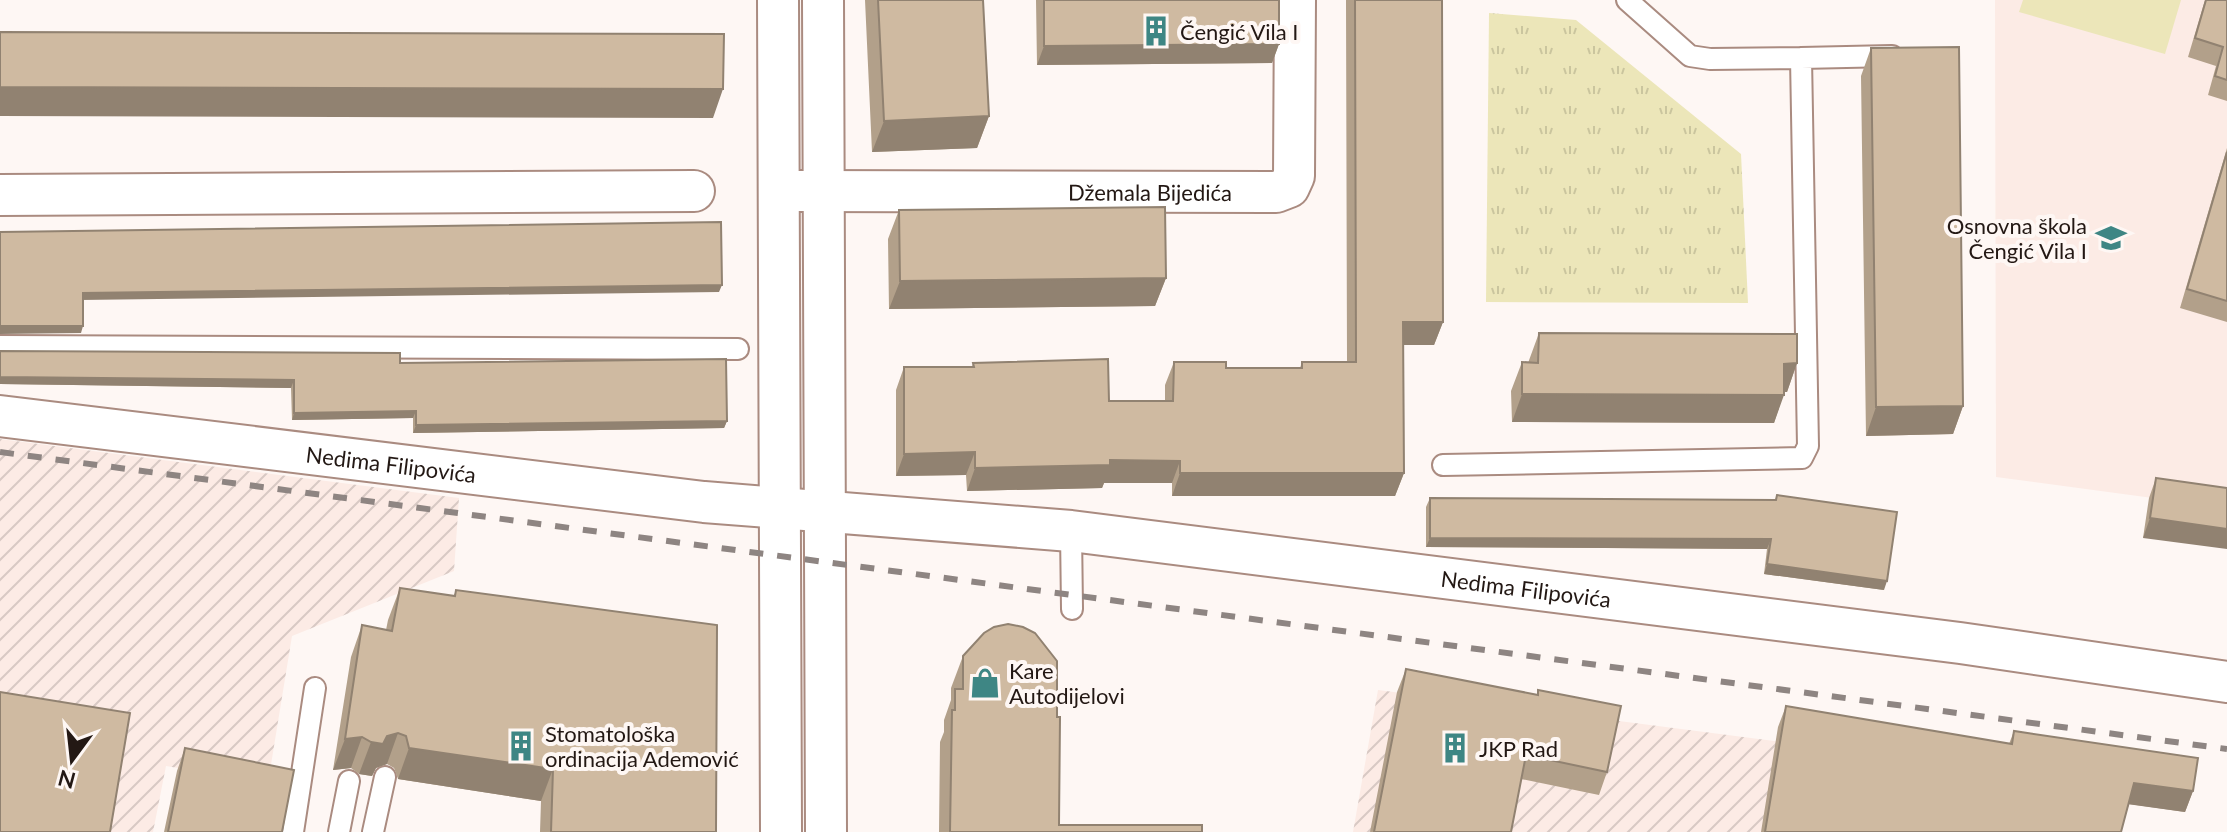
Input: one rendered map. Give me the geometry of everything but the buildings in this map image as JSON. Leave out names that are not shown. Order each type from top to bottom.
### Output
[{"type":"street","points":[[778,0],[781,832]]},
{"type":"street","points":[[823,0],[826,832]]},
{"type":"street","name":"Džemala Bijedića","points":[[778,191],[1276,192],[1289,187],[1294,176],[1295,0]]},
{"type":"street","points":[[0,195],[694,191]]},
{"type":"street","name":"Nedima Filipovića","points":[[0,416],[688,500],[1071,531],[1960,643],[2227,682]]},
{"type":"lane","points":[[1627,0],[1690,56],[1710,59],[1909,56]]},
{"type":"lane","points":[[1443,465],[1802,458],[1808,446],[1801,58]]},
{"type":"lane","points":[[0,346],[738,349]]},
{"type":"lane","points":[[1071,531],[1072,609]]},
{"type":"lane","points":[[293,832],[315,688]]},
{"type":"lane","points":[[373,832],[385,777]]},
{"type":"lane","points":[[339,832],[349,781]]},
{"type":"shaded area","name":"Osnovna škola Čengić Vila I","points":[[1995,0],[2227,0],[2227,508],[1996,477]]},
{"type":"shaded area","points":[[0,439],[459,498],[454,571],[292,636],[268,783],[166,766],[153,832],[0,832]]},
{"type":"shaded area","points":[[1378,690],[1976,767],[1961,832],[1353,832]]},
{"type":"green space","points":[[2023,0],[2181,0],[2165,54],[2019,12]]},
{"type":"green space","points":[[1489,13],[1576,20],[1741,154],[1748,303],[1486,302]]},
{"type":"railway","points":[[0,452],[2227,749]]},
{"type":"place","name":"Čengić Vila I","points":[[1156,31]]},
{"type":"place","name":"Osnovna škola Čengić Vila I","points":[[2111,238]]},
{"type":"place","name":"Kare Autodijelovi","points":[[985,683]]},
{"type":"place","name":"Stomatološka ordinacija Ademović","points":[[521,746]]},
{"type":"place","name":"JKP Rad","points":[[1455,748]]}]
